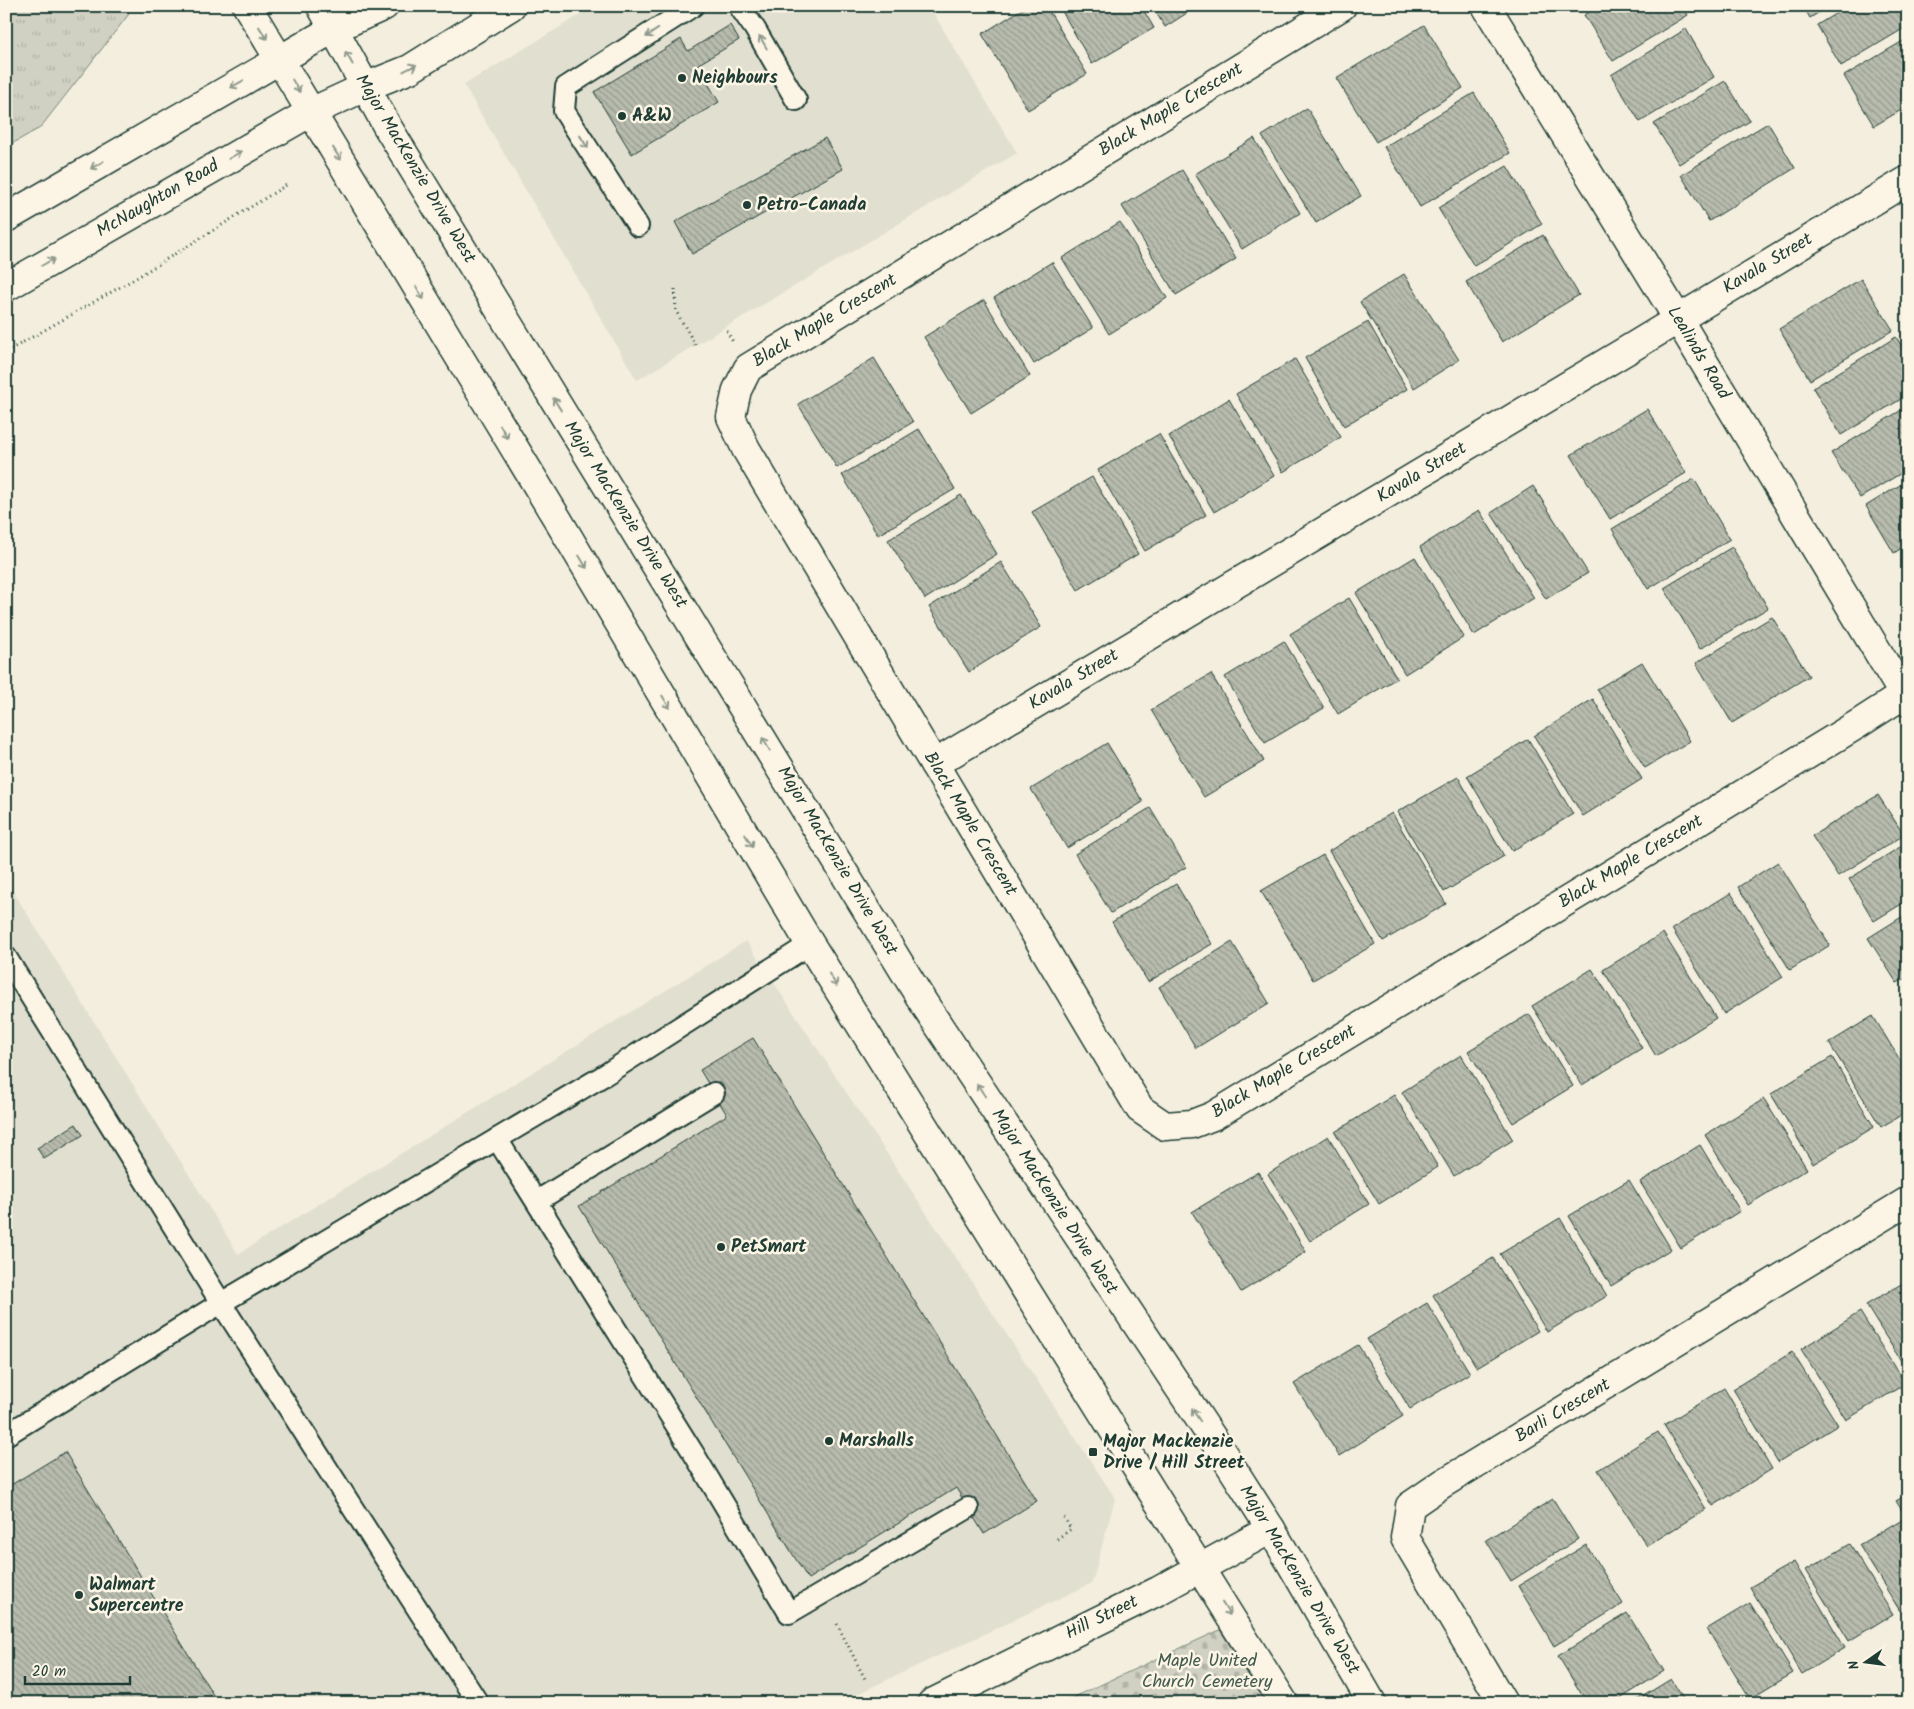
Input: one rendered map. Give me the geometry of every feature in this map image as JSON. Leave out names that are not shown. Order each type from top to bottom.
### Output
[{"type":"street","points":[[247,6],[810,944],[1284,1703]]},
{"type":"street","points":[[6,218],[280,60],[327,17],[384,6]]},
{"type":"street","name":"McNaughton Road","points":[[6,287],[311,112],[365,86],[410,69],[511,6]]},
{"type":"street","name":"Black Maple Crescent","points":[[1342,6],[748,368],[737,390],[731,417],[746,449],[1140,1109],[1165,1126],[1192,1124],[1221,1111],[1858,724],[1905,698]]},
{"type":"street","name":"Lealinds Road","points":[[1486,6],[1678,319],[1905,698]]},
{"type":"street","name":"Major MacKenzie Drive West","points":[[327,17],[365,86],[526,356],[620,505],[922,1002],[1270,1529],[1372,1703]]},
{"type":"street","name":"Kavala Street","points":[[934,764],[1908,180]]},
{"type":"street","name":"Barli Crescent","points":[[1503,1703],[1405,1538],[1410,1506],[1442,1484],[1908,1201]]},
{"type":"street","name":"Hill Street","points":[[932,1703],[1200,1568],[1270,1529]]},
{"type":"lane","points":[[638,226],[564,111],[566,87],[693,6]]},
{"type":"lane","points":[[739,6],[755,29],[796,100]]},
{"type":"lane","points":[[6,1435],[221,1303],[603,1076],[810,944]]},
{"type":"lane","points":[[6,957],[221,1303],[478,1703]]},
{"type":"lane","points":[[537,1201],[714,1093]]},
{"type":"lane","points":[[497,1139],[537,1201],[789,1613],[968,1508]]},
{"type":"path","points":[[6,352],[136,278],[288,184]]},
{"type":"path","points":[[675,289],[676,311],[697,348]]},
{"type":"path","points":[[1057,1539],[1072,1529],[1062,1514]]},
{"type":"path","points":[[837,1624],[865,1679]]},
{"type":"shaded area","points":[[595,6],[929,6],[1017,153],[637,380],[464,85]]},
{"type":"shaded area","points":[[6,880],[238,1254],[746,941],[1115,1498],[1092,1583],[838,1703],[6,1703]]},
{"type":"green space","points":[[6,6],[124,6],[129,14],[40,128],[6,147]]},
{"type":"green space","name":"Maple United Church Cemetery","points":[[1220,1630],[1266,1703],[1061,1703]]},
{"type":"building","points":[[1027,6],[1046,6],[1087,74],[1028,110],[982,34]]},
{"type":"building","points":[[1059,6],[1141,6],[1154,28],[1092,64]]},
{"type":"building","points":[[1152,6],[1198,6],[1165,27]]},
{"type":"building","points":[[1598,6],[1683,6],[1688,15],[1613,61],[1584,15]]},
{"type":"building","points":[[1803,6],[1829,6],[1810,18]]},
{"type":"building","points":[[1848,6],[1908,6],[1908,26],[1841,66],[1817,25]]},
{"type":"building","points":[[730,25],[739,40],[697,65],[719,102],[632,154],[594,92],[681,39],[688,51]]},
{"type":"building","points":[[1424,25],[1463,88],[1376,142],[1336,78]]},
{"type":"building","points":[[1686,29],[1714,77],[1640,122],[1611,75]]},
{"type":"building","points":[[1908,38],[1908,106],[1874,126],[1844,76]]},
{"type":"building","points":[[1725,81],[1750,121],[1679,164],[1654,124]]},
{"type":"building","points":[[1474,93],[1510,153],[1420,207],[1384,147]]},
{"type":"building","points":[[1307,108],[1361,196],[1316,223],[1262,136]]},
{"type":"building","points":[[1768,123],[1795,168],[1709,221],[1681,175]]},
{"type":"building","points":[[825,138],[843,169],[692,254],[675,222]]},
{"type":"building","points":[[1254,138],[1300,213],[1242,249],[1195,174]]},
{"type":"building","points":[[1507,166],[1542,224],[1474,266],[1438,208]]},
{"type":"building","points":[[1182,170],[1236,259],[1176,295],[1122,206]]},
{"type":"building","points":[[1120,222],[1167,298],[1109,334],[1062,258]]},
{"type":"building","points":[[1543,235],[1579,295],[1502,342],[1466,282]]},
{"type":"building","points":[[1052,262],[1093,328],[1034,364],[994,298]]},
{"type":"building","points":[[1404,274],[1459,360],[1414,388],[1360,302]]},
{"type":"building","points":[[1861,279],[1893,330],[1810,380],[1779,329]]},
{"type":"building","points":[[984,300],[1030,376],[971,413],[924,337]]},
{"type":"building","points":[[1368,322],[1407,389],[1344,426],[1305,358]]},
{"type":"building","points":[[1896,337],[1908,356],[1908,395],[1841,435],[1813,388]]},
{"type":"building","points":[[874,358],[913,422],[837,468],[798,404]]},
{"type":"building","points":[[1295,359],[1341,437],[1283,472],[1236,394]]},
{"type":"building","points":[[1229,399],[1274,476],[1214,512],[1169,436]]},
{"type":"building","points":[[1908,406],[1908,469],[1860,498],[1831,453]]},
{"type":"building","points":[[1647,409],[1686,473],[1610,519],[1571,455]]},
{"type":"building","points":[[919,429],[955,489],[878,535],[842,475]]},
{"type":"building","points":[[1159,434],[1206,515],[1145,551],[1098,470]]},
{"type":"building","points":[[1092,477],[1138,554],[1078,590],[1032,512]]},
{"type":"building","points":[[1694,479],[1730,539],[1648,589],[1612,529]]},
{"type":"building","points":[[1908,480],[1908,544],[1894,553],[1866,506]]},
{"type":"building","points":[[1533,486],[1588,573],[1546,599],[1491,513]]},
{"type":"building","points":[[961,495],[997,554],[925,599],[888,540]]},
{"type":"building","points":[[1479,510],[1534,598],[1474,635],[1420,547]]},
{"type":"building","points":[[1732,547],[1768,608],[1700,649],[1664,588]]},
{"type":"building","points":[[1415,557],[1464,637],[1405,674],[1356,593]]},
{"type":"building","points":[[1001,562],[1041,627],[969,672],[929,607]]},
{"type":"building","points":[[1349,598],[1397,678],[1338,714],[1290,634]]},
{"type":"building","points":[[1772,617],[1809,676],[1732,723],[1696,663]]},
{"type":"building","points":[[1284,641],[1324,708],[1265,743],[1225,677]]},
{"type":"building","points":[[1642,662],[1690,741],[1645,768],[1597,689]]},
{"type":"building","points":[[1211,674],[1264,761],[1204,797],[1151,710]]},
{"type":"building","points":[[1593,699],[1642,779],[1583,816],[1534,736]]},
{"type":"building","points":[[1528,739],[1573,814],[1512,851],[1467,776]]},
{"type":"building","points":[[1107,743],[1143,802],[1067,848],[1031,789]]},
{"type":"building","points":[[1458,777],[1504,856],[1444,892],[1397,812]]},
{"type":"building","points":[[1878,795],[1904,835],[1838,876],[1812,836]]},
{"type":"building","points":[[1150,808],[1186,867],[1111,913],[1075,854]]},
{"type":"building","points":[[1392,813],[1446,904],[1383,941],[1329,851]]},
{"type":"building","points":[[1908,842],[1908,900],[1874,921],[1849,879]]},
{"type":"building","points":[[1323,855],[1375,944],[1313,980],[1261,891]]},
{"type":"building","points":[[1778,862],[1830,945],[1790,970],[1738,887]]},
{"type":"building","points":[[1176,884],[1212,944],[1148,982],[1112,922]]},
{"type":"building","points":[[1731,893],[1783,977],[1724,1014],[1672,929]]},
{"type":"building","points":[[1908,913],[1908,977],[1897,983],[1868,938]]},
{"type":"building","points":[[1663,933],[1716,1018],[1656,1056],[1603,970]]},
{"type":"building","points":[[1232,942],[1269,1003],[1196,1048],[1159,987]]},
{"type":"building","points":[[1592,969],[1642,1048],[1582,1085],[1532,1006]]},
{"type":"building","points":[[1529,1014],[1573,1086],[1513,1123],[1468,1051]]},
{"type":"building","points":[[1873,1016],[1908,1073],[1908,1111],[1881,1127],[1829,1043]]},
{"type":"building","points":[[753,1038],[1037,1501],[984,1534],[956,1488],[808,1579],[579,1206],[727,1115],[700,1070]]},
{"type":"building","points":[[1461,1055],[1513,1140],[1454,1176],[1402,1092]]},
{"type":"building","points":[[1832,1057],[1874,1127],[1813,1164],[1771,1094]]},
{"type":"building","points":[[1394,1095],[1438,1167],[1379,1204],[1335,1132]]},
{"type":"building","points":[[1764,1099],[1807,1169],[1748,1205],[1705,1135]]},
{"type":"building","points":[[76,1124],[83,1135],[44,1159],[37,1148]]},
{"type":"building","points":[[1328,1136],[1369,1204],[1310,1241],[1268,1174]]},
{"type":"building","points":[[1700,1145],[1740,1211],[1681,1248],[1640,1182]]},
{"type":"building","points":[[1258,1172],[1306,1252],[1241,1292],[1192,1212]]},
{"type":"building","points":[[1629,1180],[1671,1249],[1611,1286],[1569,1216]]},
{"type":"building","points":[[1560,1218],[1607,1296],[1547,1332],[1500,1254]]},
{"type":"building","points":[[1493,1258],[1538,1331],[1477,1368],[1433,1295]]},
{"type":"building","points":[[1908,1280],[1908,1372],[1866,1305]]},
{"type":"building","points":[[1427,1303],[1470,1373],[1410,1409],[1367,1339]]},
{"type":"building","points":[[1860,1312],[1905,1384],[1846,1420],[1801,1349]]},
{"type":"building","points":[[1358,1345],[1403,1416],[1339,1456],[1294,1384]]},
{"type":"building","points":[[1792,1352],[1838,1425],[1778,1462],[1733,1389]]},
{"type":"building","points":[[1724,1388],[1772,1469],[1713,1506],[1664,1425]]},
{"type":"building","points":[[1658,1432],[1706,1509],[1647,1546],[1598,1470]]},
{"type":"building","name":"Walmart Supercentre","points":[[65,1452],[218,1703],[6,1703],[6,1488]]},
{"type":"building","points":[[1908,1494],[1908,1520],[1896,1501]]},
{"type":"building","points":[[1553,1499],[1578,1539],[1511,1581],[1486,1540]]},
{"type":"building","points":[[1902,1519],[1908,1529],[1908,1606],[1900,1611],[1859,1545]]},
{"type":"building","points":[[1850,1544],[1893,1614],[1849,1641],[1806,1570]]},
{"type":"building","points":[[1586,1545],[1623,1604],[1554,1646],[1518,1586]]},
{"type":"building","points":[[1794,1562],[1845,1648],[1802,1674],[1750,1587]]},
{"type":"building","points":[[1750,1603],[1793,1673],[1750,1699],[1707,1629]]},
{"type":"building","points":[[1627,1613],[1664,1671],[1614,1703],[1587,1703],[1558,1656]]},
{"type":"building","points":[[1671,1679],[1686,1703],[1632,1703]]},
{"type":"place","name":"Neighbours","points":[[682,78]]},
{"type":"place","name":"A&W","points":[[622,116]]},
{"type":"place","name":"Petro-Canada","points":[[747,205]]},
{"type":"place","name":"PetSmart","points":[[721,1247]]},
{"type":"place","name":"Marshalls","points":[[829,1441]]},
{"type":"place","name":"Major Mackenzie Drive / Hill Street","points":[[1093,1452]]},
{"type":"place","name":"Walmart Supercentre","points":[[79,1595]]}]
